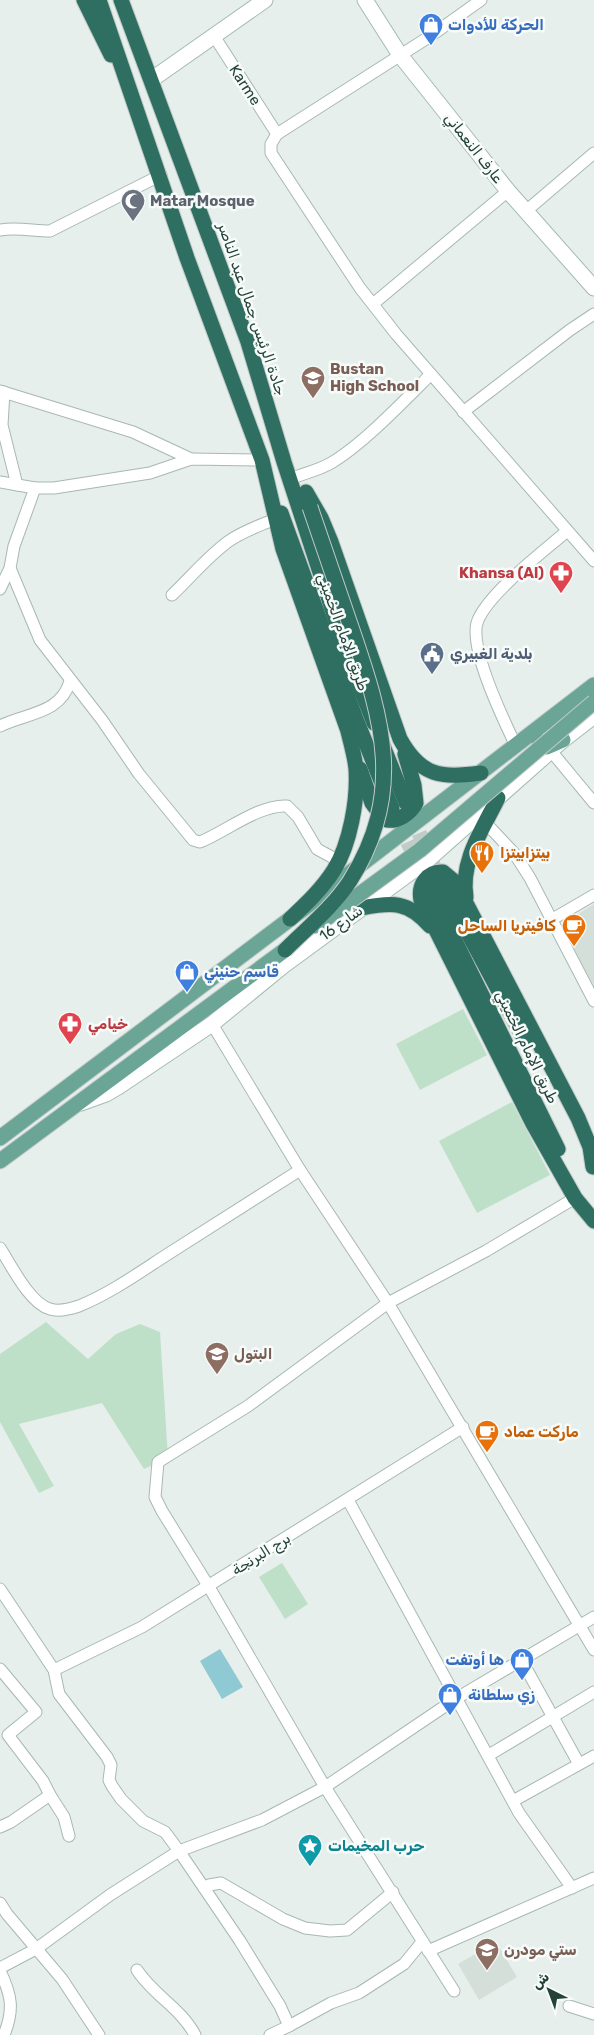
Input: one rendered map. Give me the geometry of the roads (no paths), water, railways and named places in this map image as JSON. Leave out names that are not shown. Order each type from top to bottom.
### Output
[{"type":"highway","points":[[84,0],[104,42],[132,91]]},
{"type":"highway","points":[[99,0],[161,175],[188,258],[263,463],[275,519],[290,572],[372,803],[382,818],[388,821],[395,820],[407,813],[416,803],[414,784],[331,542],[321,518],[298,476],[283,457]]},
{"type":"highway","name":"جادة الرئيس جمال عبد الناصر","points":[[121,0],[248,342],[283,457]]},
{"type":"highway","points":[[132,0],[141,54]]},
{"type":"highway","name":"طريق الإمام الخميني","points":[[263,463],[356,719],[399,806],[346,652],[283,457]]},
{"type":"highway","points":[[285,950],[331,904],[350,880],[371,840],[377,822],[381,806],[384,773],[383,742],[370,682],[306,492]]},
{"type":"highway","points":[[290,919],[324,884],[339,861],[350,831],[356,784],[356,768],[348,732]]},
{"type":"highway","points":[[400,739],[417,764],[432,773],[451,775],[481,773]]},
{"type":"highway","points":[[470,911],[466,895],[466,872],[482,819],[498,798]]},
{"type":"highway","points":[[593,1168],[590,1147],[578,1118],[455,882],[450,876],[439,872],[428,876],[421,886],[420,894],[438,934],[532,1122],[575,1198],[594,1221]]},
{"type":"highway","name":"طريق الإمام الخميني","points":[[593,1168],[435,885],[594,1221]]},
{"type":"highway","points":[[362,908],[392,904],[406,907],[425,919],[438,934]]},
{"type":"main road","points":[[0,1138],[290,919],[594,685]]},
{"type":"main road","name":"شارع 16","points":[[0,1161],[420,850],[594,702]]},
{"type":"main road","points":[[543,724],[538,734],[538,739],[542,744],[549,746],[563,740]]},
{"type":"street","points":[[151,80],[265,0]]},
{"type":"street","name":"عارف النعماني","points":[[365,0],[400,55],[508,191],[594,288]]},
{"type":"street","points":[[481,0],[432,35],[277,134],[270,148],[272,158],[373,304],[462,412],[594,561]]},
{"type":"street","name":"Karme","points":[[214,36],[277,134]]},
{"type":"street","points":[[526,211],[594,153]]},
{"type":"street","points":[[0,230],[8,228],[50,231],[161,175]]},
{"type":"street","points":[[373,304],[508,191]]},
{"type":"street","points":[[462,412],[594,314]]},
{"type":"street","points":[[298,476],[320,468],[343,455],[388,416],[430,374]]},
{"type":"street","points":[[17,485],[2,425],[2,392],[132,432],[191,459],[263,463]]},
{"type":"street","points":[[0,482],[35,488],[54,488],[150,473],[191,459]]},
{"type":"street","points":[[0,589],[10,568],[14,546],[35,488]]},
{"type":"street","points":[[172,595],[216,551],[229,541],[246,531],[275,519]]},
{"type":"street","points":[[516,746],[498,710],[476,641],[478,621],[490,602],[525,567],[568,531]]},
{"type":"street","points":[[10,568],[35,631],[70,681],[93,707],[164,806],[193,840],[200,842],[264,810],[281,805],[287,806],[298,817],[317,849],[339,861]]},
{"type":"street","points":[[0,726],[17,718],[50,708],[65,695],[70,681]]},
{"type":"street","points":[[498,798],[563,740],[594,716]]},
{"type":"street","points":[[551,751],[594,803]]},
{"type":"street","points":[[482,819],[514,853],[594,1001]]},
{"type":"street","name":"شارع 16","points":[[79,1102],[106,1094],[212,1024],[283,966],[482,819]]},
{"type":"street","points":[[551,920],[594,895]]},
{"type":"street","points":[[212,1024],[300,1170],[388,1303],[594,1650]]},
{"type":"street","points":[[0,1248],[29,1293],[38,1302],[47,1308],[57,1311],[80,1306],[130,1278],[300,1170]]},
{"type":"street","points":[[454,1991],[325,1787],[162,1511],[155,1497],[158,1462],[248,1406],[388,1303],[486,1251],[575,1198]]},
{"type":"street","name":"برج البرنجة","points":[[54,1670],[142,1627],[463,1427]]},
{"type":"street","points":[[348,1500],[512,1802],[537,1841],[572,1888]]},
{"type":"street","points":[[0,1589],[54,1670],[60,1694],[107,1757],[111,1765],[109,1780],[120,1799],[142,1821],[165,1832],[240,1941],[280,2006],[289,2026]]},
{"type":"street","points":[[4,2035],[12,2010],[10,1996],[0,1970],[36,1949],[110,1895],[179,1851],[262,1820],[325,1787],[457,1698],[522,1661],[594,1616]]},
{"type":"street","points":[[522,1661],[579,1764]]},
{"type":"street","points":[[0,1670],[36,1712],[8,1735],[43,1781],[64,1816],[69,1836]]},
{"type":"street","points":[[488,1755],[594,1692]]},
{"type":"street","points":[[512,1802],[594,1756]]},
{"type":"street","points":[[0,1827],[11,1822],[50,1795]]},
{"type":"street","points":[[270,2035],[331,2003],[359,1992],[404,1964],[425,1947],[594,1878]]},
{"type":"street","points":[[204,1888],[221,1883],[283,1919],[305,1928],[330,1931],[347,1930],[393,1892]]},
{"type":"street","points":[[0,1903],[62,1979],[99,2035]]},
{"type":"street","points":[[137,1970],[144,1980],[187,2020],[196,2035]]},
{"type":"street","points":[[569,2006],[594,2014]]},
{"type":"water","points":[[220,1649],[243,1687],[222,1699],[200,1661]]},
{"type":"tunnel","points":[[410,812],[440,881]]},
{"type":"tunnel","points":[[398,821],[419,866]]},
{"type":"place","name":"الحركة للأدوات","points":[[431,46]]},
{"type":"place","name":"Matar Mosque","points":[[133,222]]},
{"type":"place","name":"Bustan High School","points":[[313,399]]},
{"type":"place","name":"Khansa (Al)","points":[[561,594]]},
{"type":"place","name":"بلدية الغبيري","points":[[432,675]]},
{"type":"place","name":"بيتزابيتزا","points":[[482,874]]},
{"type":"place","name":"كافيتريا الساحل","points":[[574,947]]},
{"type":"place","name":"قاسم حنيني","points":[[187,993]]},
{"type":"place","name":"خيامي","points":[[70,1045]]},
{"type":"place","name":"البتول","points":[[217,1375]]},
{"type":"place","name":"ماركت عماد","points":[[487,1453]]},
{"type":"place","name":"ها أوتفت","points":[[522,1681]]},
{"type":"place","name":"زي سلطانة","points":[[450,1716]]},
{"type":"place","name":"حرب المخيمات","points":[[310,1867]]},
{"type":"place","name":"ستي مودرن","points":[[487,1971]]}]
